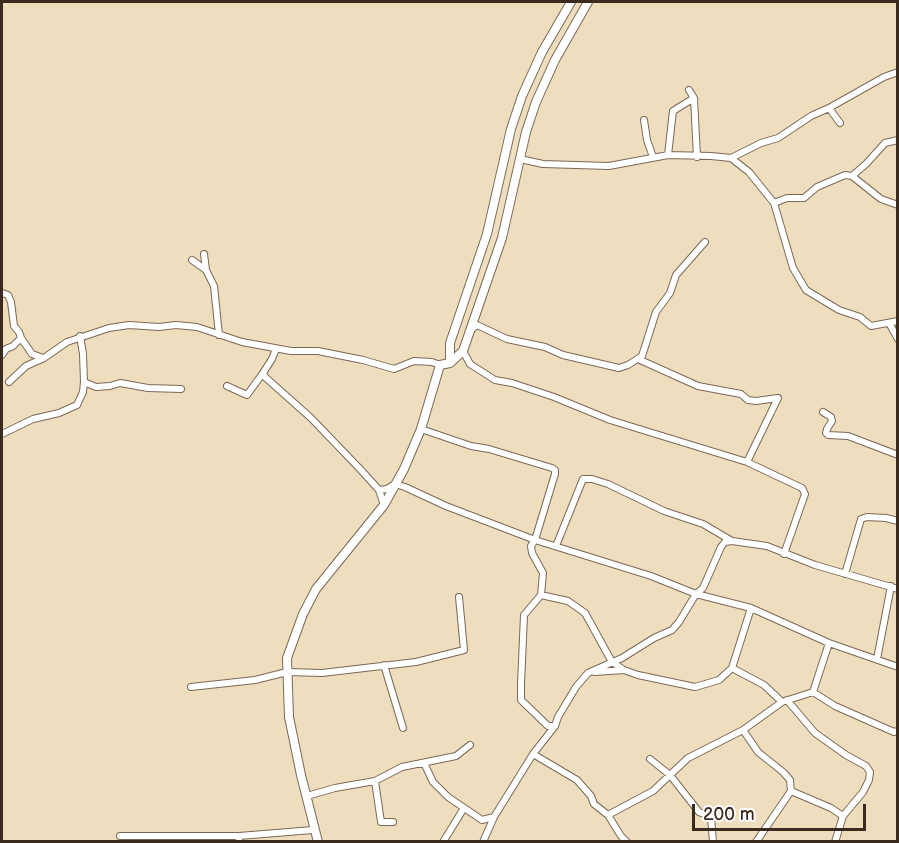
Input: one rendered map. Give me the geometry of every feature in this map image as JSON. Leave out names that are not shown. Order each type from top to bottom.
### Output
[{"type":"main road","points":[[450,363],[450,343],[487,234],[511,129],[522,96],[542,52],[571,2]]},
{"type":"main road","points":[[318,842],[300,775],[290,717],[287,658],[303,614],[316,590],[384,504],[404,469],[421,429],[440,365],[450,363],[463,351],[502,238],[536,102],[555,60],[588,2]]},
{"type":"street","points":[[520,159],[543,164],[609,166],[668,155],[731,158],[761,143],[778,138],[811,116],[897,72]]},
{"type":"street","points":[[689,90],[694,98],[697,157]]},
{"type":"street","points":[[668,155],[673,111],[694,98]]},
{"type":"street","points":[[829,108],[840,123]]},
{"type":"street","points":[[645,120],[647,140],[653,157],[651,158]]},
{"type":"street","points":[[852,176],[885,143],[897,140]]},
{"type":"street","points":[[731,158],[754,178],[774,204],[794,268],[806,290],[839,310],[860,317],[871,326],[897,321]]},
{"type":"street","points":[[774,204],[787,198],[804,198],[817,188],[845,175],[852,176],[881,199],[897,205]]},
{"type":"street","points":[[471,330],[477,325],[507,339],[545,347],[563,355],[604,366],[619,368],[642,356],[656,312],[670,293],[676,274],[705,242]]},
{"type":"street","points":[[204,254],[206,270],[214,286],[219,335]]},
{"type":"street","points":[[192,260],[206,270]]},
{"type":"street","points":[[2,293],[8,295],[11,302],[14,326],[21,338],[32,354],[44,358]]},
{"type":"street","points":[[889,323],[897,339]]},
{"type":"street","points":[[9,382],[27,366],[44,358],[67,342],[80,336],[129,325],[185,326],[276,349],[318,351],[394,369],[414,361],[440,365]]},
{"type":"street","points":[[2,434],[33,419],[59,413],[77,405],[83,392],[84,382],[80,336]]},
{"type":"street","points":[[2,356],[6,349],[21,338]]},
{"type":"street","points":[[227,386],[247,395],[273,359],[276,349]]},
{"type":"street","points":[[463,351],[470,364],[495,380],[512,383],[539,394],[554,397],[610,420],[747,462],[802,488],[805,494],[784,554]]},
{"type":"street","points":[[638,359],[698,386],[741,394],[748,400],[778,398],[747,462]]},
{"type":"street","points":[[263,373],[311,418],[379,490],[384,504]]},
{"type":"street","points":[[84,382],[96,387],[120,383],[148,388],[182,389]]},
{"type":"street","points":[[823,412],[831,417],[832,421],[827,429],[828,435],[848,436],[897,455]]},
{"type":"street","points":[[421,429],[555,470],[536,540],[531,546],[532,553],[543,573],[541,595],[524,615],[521,700],[548,726],[555,726]]},
{"type":"street","points":[[556,546],[583,479],[592,479],[614,486],[664,511],[703,524],[732,541]]},
{"type":"street","points":[[379,490],[387,489],[395,484],[536,540],[651,576],[696,594],[751,608],[829,644],[897,667]]},
{"type":"street","points":[[845,574],[861,519],[886,518],[897,521]]},
{"type":"street","points":[[483,842],[494,817],[533,754],[555,726],[570,697],[588,673],[622,658],[654,638],[672,630],[696,594],[703,588],[725,542],[767,546],[845,574],[894,587],[877,659]]},
{"type":"street","points":[[541,595],[568,601],[585,614],[612,662],[624,670],[695,687],[719,680],[732,668],[751,608]]},
{"type":"street","points":[[191,687],[255,680],[287,672],[322,673],[416,662],[464,650],[459,597]]},
{"type":"street","points":[[813,692],[829,644]]},
{"type":"street","points":[[384,665],[403,728]]},
{"type":"street","points":[[732,668],[764,685],[785,701],[815,733],[866,766],[870,772],[863,792],[843,816],[837,841]]},
{"type":"street","points":[[588,673],[624,670]]},
{"type":"street","points":[[608,815],[653,791],[688,758],[743,730],[785,701],[813,692]]},
{"type":"street","points":[[813,692],[820,699],[835,706],[894,732],[897,731]]},
{"type":"street","points":[[743,730],[758,752],[783,771],[790,780],[791,791],[756,842]]},
{"type":"street","points":[[307,796],[375,781],[402,767],[456,756],[470,745]]},
{"type":"street","points":[[533,754],[577,780],[591,796],[594,804],[608,815],[627,842]]},
{"type":"street","points":[[650,759],[670,775],[699,812],[711,817],[713,842]]},
{"type":"street","points":[[424,763],[433,782],[448,797],[482,820],[494,817]]},
{"type":"street","points":[[375,781],[381,822],[393,822]]},
{"type":"street","points":[[791,791],[831,808],[843,816]]},
{"type":"street","points":[[443,842],[464,808]]},
{"type":"street","points":[[120,836],[239,838],[313,830]]}]
